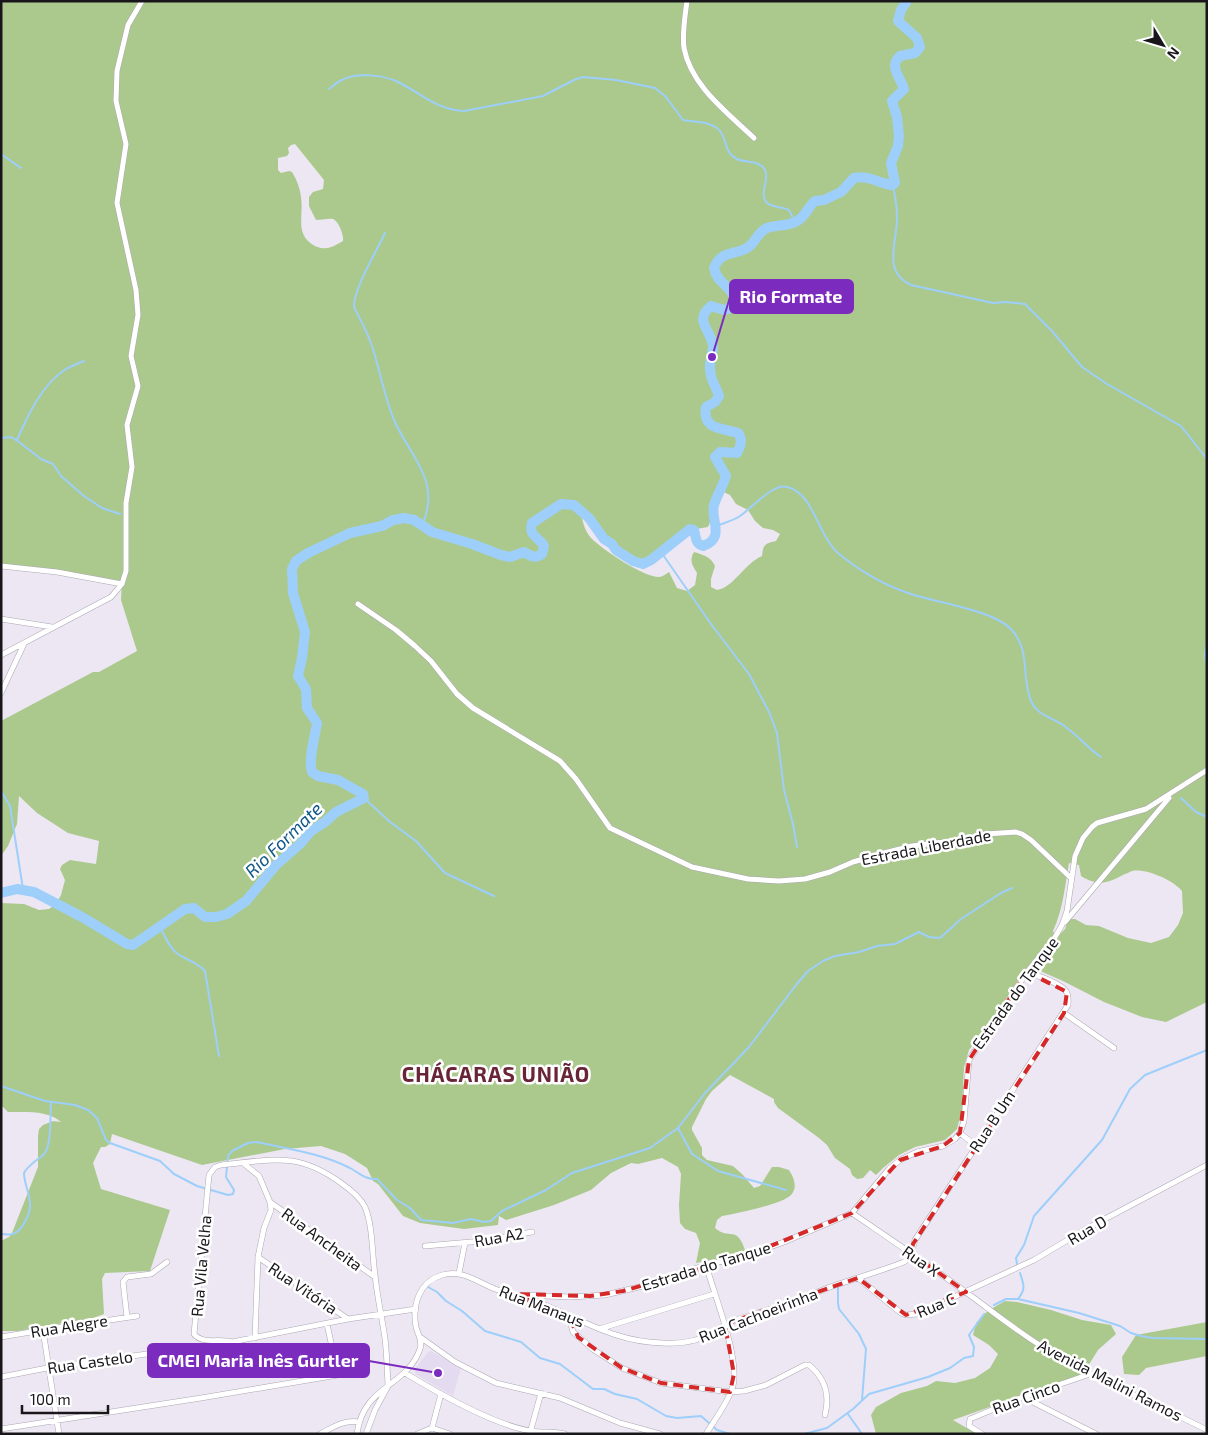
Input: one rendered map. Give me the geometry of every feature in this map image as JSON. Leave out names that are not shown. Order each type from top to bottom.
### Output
[{"type":"street","points":[[1,655],[111,597],[122,584],[126,571],[126,503],[132,467],[127,425],[138,390],[131,356],[138,315],[136,290],[117,203],[126,144],[116,101],[117,79],[128,25],[142,1]]},
{"type":"street","points":[[687,1],[683,34],[684,48],[689,64],[709,94],[754,138]]},
{"type":"street","points":[[1,566],[57,572],[122,584]]},
{"type":"street","name":"Estrada Liberdade","points":[[358,604],[396,630],[415,646],[431,661],[457,694],[473,708],[560,761],[610,828],[692,867],[748,879],[778,881],[806,879],[830,872],[853,862],[912,846],[961,840],[986,834],[1016,832],[1031,840],[1071,878]]},
{"type":"street","points":[[1,619],[52,627]]},
{"type":"street","points":[[1,694],[24,644]]},
{"type":"street","name":"Estrada do Tanque","points":[[513,1294],[570,1297],[605,1294],[643,1286],[706,1265],[748,1255],[852,1213],[889,1169],[900,1160],[917,1152],[943,1146],[956,1139],[964,1121],[969,1060],[1027,972],[1054,939],[1062,925],[1067,911],[1071,878],[1078,847],[1092,827],[1102,820],[1146,809],[1207,770]]},
{"type":"street","points":[[1062,925],[1172,793]]},
{"type":"street","points":[[1027,972],[1060,985],[1065,989],[1069,1000],[1064,1013],[1114,1048]]},
{"type":"street","name":"Rua B Um","points":[[911,1253],[915,1240],[1064,1013]]},
{"type":"street","points":[[960,1133],[976,1146]]},
{"type":"street","points":[[243,1162],[281,1159],[296,1160],[330,1175],[360,1199],[369,1219],[375,1277],[384,1332],[388,1386],[375,1410],[366,1434]]},
{"type":"street","points":[[243,1162],[258,1176],[270,1202],[270,1213],[264,1228],[258,1257],[255,1338]]},
{"type":"street","name":"Rua Vila Velha","points":[[232,1342],[199,1339],[194,1334],[209,1175],[215,1167],[243,1162]]},
{"type":"street","name":"Rua D","points":[[966,1292],[1034,1260],[1086,1229],[1207,1166]]},
{"type":"street","name":"Rua Ancheita","points":[[270,1202],[375,1277]]},
{"type":"street","name":"Rua X","points":[[852,1213],[990,1310]]},
{"type":"street","name":"Rua A2","points":[[425,1246],[504,1238],[532,1232]]},
{"type":"street","name":"Rua A2","points":[[459,1274],[465,1243]]},
{"type":"street","name":"Rua Cachoeirinha","points":[[599,1329],[630,1340],[676,1343],[704,1337],[725,1325],[904,1262],[911,1253]]},
{"type":"street","name":"Rua Vitória","points":[[258,1257],[348,1319]]},
{"type":"street","points":[[127,1317],[124,1279],[151,1274],[167,1262]]},
{"type":"street","points":[[706,1265],[725,1325],[734,1374],[730,1392],[706,1434]]},
{"type":"street","points":[[357,1434],[358,1422],[373,1397],[405,1373],[421,1347],[416,1329],[416,1309],[419,1294],[429,1281],[444,1275],[459,1274]]},
{"type":"street","name":"Rua Manaus","points":[[459,1274],[546,1306],[599,1329],[714,1294]]},
{"type":"street","name":"Rua C","points":[[858,1278],[906,1315],[917,1314],[966,1292]]},
{"type":"street","name":"Rua Castelo","points":[[1,1377],[47,1368],[232,1342],[348,1319],[416,1309]]},
{"type":"street","name":"Avenida Malini Ramos","points":[[990,1310],[1025,1336],[1090,1374],[1207,1430]]},
{"type":"street","name":"Rua Alegre","points":[[1,1337],[137,1316]]},
{"type":"street","points":[[569,1316],[571,1328],[578,1337],[612,1362],[622,1368],[661,1383],[730,1392],[744,1391],[766,1385],[805,1365],[809,1365],[822,1381],[828,1395],[825,1415]]},
{"type":"street","points":[[1,1429],[338,1375],[327,1324]]},
{"type":"street","points":[[43,1330],[47,1368],[59,1434]]},
{"type":"street","points":[[420,1338],[455,1362],[496,1383],[541,1393],[572,1403],[620,1423],[660,1434]]},
{"type":"street","points":[[405,1373],[441,1394],[492,1418],[530,1432],[565,1434]]},
{"type":"street","name":"Rua Cinco","points":[[982,1434],[969,1426],[970,1419],[1023,1397],[1090,1374]]},
{"type":"street","points":[[530,1432],[541,1393]]},
{"type":"street","points":[[432,1428],[441,1394]]},
{"type":"street","points":[[1023,1397],[1096,1434]]},
{"type":"street","points":[[320,1434],[340,1424],[351,1421],[358,1422]]},
{"type":"street","points":[[417,1434],[432,1428],[450,1434]]},
{"type":"highlighted area","points":[[1027,972],[1067,992],[1064,1013],[913,1244],[911,1253],[966,1292],[906,1315],[858,1278],[734,1321],[725,1325],[734,1374],[730,1392],[661,1383],[622,1368],[578,1337],[569,1316],[513,1294],[590,1296],[623,1291],[748,1255],[852,1213],[900,1160],[943,1146],[960,1133],[969,1060]]},
{"type":"shaded area","points":[[431,1351],[461,1368],[453,1396],[415,1374],[415,1369],[428,1352]]},
{"type":"green space","points":[[1,1],[1207,1],[1207,1002],[1166,1022],[1142,1017],[1104,1002],[1031,967],[969,1050],[964,1067],[962,1110],[957,1129],[945,1140],[915,1147],[899,1155],[876,1175],[870,1170],[863,1178],[857,1179],[852,1175],[850,1169],[835,1158],[827,1145],[778,1108],[774,1099],[730,1075],[706,1099],[692,1127],[702,1148],[702,1155],[707,1160],[733,1166],[754,1188],[760,1186],[772,1167],[789,1170],[794,1182],[794,1189],[791,1195],[779,1202],[722,1216],[717,1220],[715,1228],[720,1232],[736,1235],[743,1244],[746,1253],[696,1263],[700,1243],[696,1233],[685,1229],[680,1223],[681,1174],[678,1167],[662,1158],[638,1164],[631,1163],[611,1173],[591,1190],[554,1205],[506,1220],[499,1216],[498,1225],[464,1229],[420,1223],[403,1216],[378,1184],[373,1181],[367,1168],[345,1154],[321,1146],[285,1149],[202,1165],[112,1134],[110,1144],[101,1147],[93,1163],[101,1189],[170,1210],[150,1271],[105,1273],[102,1279],[104,1314],[93,1318],[18,1331],[1,1331],[1,1241],[12,1233],[38,1167],[39,1129],[53,1121],[61,1122],[50,1115],[8,1112],[1,1105],[1,903],[24,904],[39,910],[49,909],[56,904],[61,895],[65,880],[60,869],[62,865],[70,860],[96,864],[99,841],[68,833],[37,813],[19,796],[17,824],[8,846],[1,856],[1,721],[137,651],[121,600],[122,581],[1,566]],"holes":[[[295,144],[324,180],[323,189],[313,192],[309,197],[309,206],[316,220],[333,219],[339,226],[343,241],[333,247],[319,247],[308,242],[302,231],[302,204],[297,181],[292,172],[281,173],[278,170],[278,158],[287,156],[289,153],[288,148]],[[719,490],[730,495],[736,504],[748,510],[755,521],[763,528],[780,534],[776,541],[765,545],[762,556],[750,564],[728,585],[717,590],[711,587],[715,566],[707,557],[694,552],[691,560],[697,573],[695,585],[687,591],[677,588],[669,572],[660,577],[643,573],[604,549],[589,535],[584,527],[581,514],[584,511],[610,542],[642,566],[651,561],[656,552],[696,529],[708,527],[715,511]],[[1069,863],[1079,865],[1081,876],[1098,883],[1113,880],[1131,871],[1144,871],[1166,879],[1182,891],[1183,913],[1178,925],[1169,937],[1151,943],[1128,938],[1099,926],[1086,925],[1075,919],[1068,919],[1065,929],[1056,938],[1053,931],[1061,906]]]},
{"type":"green space","points":[[1005,1301],[1017,1302],[1082,1320],[1111,1325],[1116,1334],[1098,1350],[1083,1374],[953,1420],[977,1434],[876,1434],[871,1415],[876,1407],[901,1393],[927,1386],[936,1381],[955,1383],[975,1378],[990,1368],[998,1354],[989,1345],[973,1335],[976,1323],[983,1315]]},
{"type":"green space","points":[[1207,1322],[1207,1356],[1146,1368],[1139,1375],[1124,1374],[1122,1357],[1136,1335]]},
{"type":"waterway","name":"Rio Formate","points":[[1,893],[17,889],[34,892],[82,917],[127,944],[133,945],[185,909],[194,908],[205,917],[227,914],[246,901],[276,865],[300,844],[311,831],[336,812],[364,798],[363,794],[338,780],[318,776],[312,772],[311,755],[317,723],[307,708],[306,689],[298,676],[305,632],[293,593],[292,569],[296,561],[308,553],[350,533],[382,526],[393,520],[404,518],[414,520],[432,532],[501,555],[510,557],[524,552],[535,557],[542,554],[544,546],[531,531],[532,523],[561,504],[574,505],[589,518],[604,539],[612,544],[616,550],[633,561],[643,564],[651,560],[690,529],[694,530],[698,544],[703,546],[710,543],[716,533],[714,505],[726,476],[715,457],[720,452],[737,453],[741,440],[738,433],[714,427],[707,420],[706,415],[706,407],[715,402],[719,396],[710,373],[713,346],[704,325],[703,316],[711,306],[724,310],[728,309],[735,299],[715,273],[714,268],[723,257],[751,245],[758,235],[767,228],[794,223],[800,219],[815,201],[824,200],[841,192],[854,178],[869,178],[892,185],[895,183],[891,163],[898,146],[899,136],[897,117],[892,101],[904,89],[896,72],[895,64],[900,56],[915,53],[920,47],[917,38],[898,21],[901,10],[907,1]]},
{"type":"waterway","points":[[329,89],[338,82],[355,76],[378,76],[398,82],[437,104],[454,110],[464,111],[543,96],[583,77],[616,80],[655,88],[666,97],[683,120],[705,123],[717,128],[723,135],[727,149],[733,156],[763,167],[766,173],[765,200],[772,206],[789,210],[795,222]]},
{"type":"waterway","points":[[1,154],[21,168]]},
{"type":"waterway","points":[[892,185],[897,215],[893,256],[897,273],[902,279],[911,285],[993,303],[1025,304],[1052,331],[1082,367],[1107,384],[1181,426],[1207,459]]},
{"type":"waterway","points":[[385,233],[361,280],[354,307],[371,344],[394,420],[422,470],[426,482],[428,495],[427,510],[422,526]]},
{"type":"waterway","points":[[17,440],[43,391],[57,375],[84,361]]},
{"type":"waterway","points":[[1,438],[11,437],[19,442],[41,459],[53,464],[61,476],[84,496],[102,508],[120,514]]},
{"type":"waterway","points":[[716,526],[737,518],[775,489],[787,487],[796,491],[810,506],[832,546],[855,566],[890,586],[920,597],[977,611],[1002,622],[1011,629],[1021,646],[1026,683],[1034,706],[1037,710],[1067,728],[1101,757]]},
{"type":"waterway","points":[[661,552],[711,624],[749,674],[769,712],[777,733],[784,790],[797,847]]},
{"type":"waterway","points":[[1207,643],[1205,655],[1207,667]]},
{"type":"waterway","points":[[1,791],[10,806],[23,889]]},
{"type":"waterway","points":[[364,798],[390,822],[416,841],[445,873],[494,896]]},
{"type":"waterway","points":[[1181,798],[1196,812],[1207,817]]},
{"type":"waterway","points":[[1,1086],[45,1101],[75,1105],[88,1110],[97,1118],[106,1140],[110,1143],[160,1161],[174,1174],[197,1186],[228,1195],[233,1194],[234,1190],[226,1177],[228,1156],[232,1151],[248,1143],[257,1142],[328,1159],[366,1177],[377,1179],[397,1200],[410,1208],[421,1220],[453,1223],[471,1219],[484,1222],[491,1221],[502,1211],[546,1190],[572,1173],[650,1148],[678,1128],[705,1093],[749,1047],[808,971],[823,961],[835,956],[859,952],[877,946],[895,944],[919,932],[929,937],[940,938],[961,919],[1012,888]]},
{"type":"waterway","points":[[160,927],[172,949],[199,965],[205,971],[219,1056]]},
{"type":"waterway","points":[[1017,1264],[1016,1258],[1024,1245],[1034,1216],[1102,1140],[1130,1089],[1145,1075],[1207,1050]]},
{"type":"waterway","points":[[1,1234],[16,1232],[23,1226],[27,1217],[30,1200],[24,1173],[47,1150],[51,1102]]},
{"type":"waterway","points":[[678,1128],[692,1154],[718,1171],[786,1190]]},
{"type":"waterway","points":[[1018,1299],[1024,1287],[1020,1273]]},
{"type":"waterway","points":[[428,1287],[462,1311],[485,1331],[521,1342],[540,1358],[560,1364],[593,1389],[604,1389],[615,1394],[637,1399],[666,1416],[677,1418],[701,1416],[717,1430],[730,1434]]},
{"type":"waterway","points":[[838,1288],[839,1309],[859,1334],[866,1349],[862,1400]]},
{"type":"waterway","points":[[994,1305],[1006,1299],[1018,1299],[1079,1313],[1120,1326],[1131,1333],[1141,1336],[1207,1339]]},
{"type":"waterway","points":[[804,1434],[827,1428],[853,1409],[869,1394],[928,1377],[950,1368],[964,1358],[973,1356],[974,1347],[969,1335],[984,1314]]},
{"type":"waterway","points":[[848,1414],[862,1434]]},
{"type":"place","name":"Rio Formate","points":[[712,357]]},
{"type":"place","name":"CMEI Maria Inês Gurtler","points":[[438,1373]]},
{"type":"district","name":"CHÁCARAS UNIÃO","points":[[496,1075]]}]
